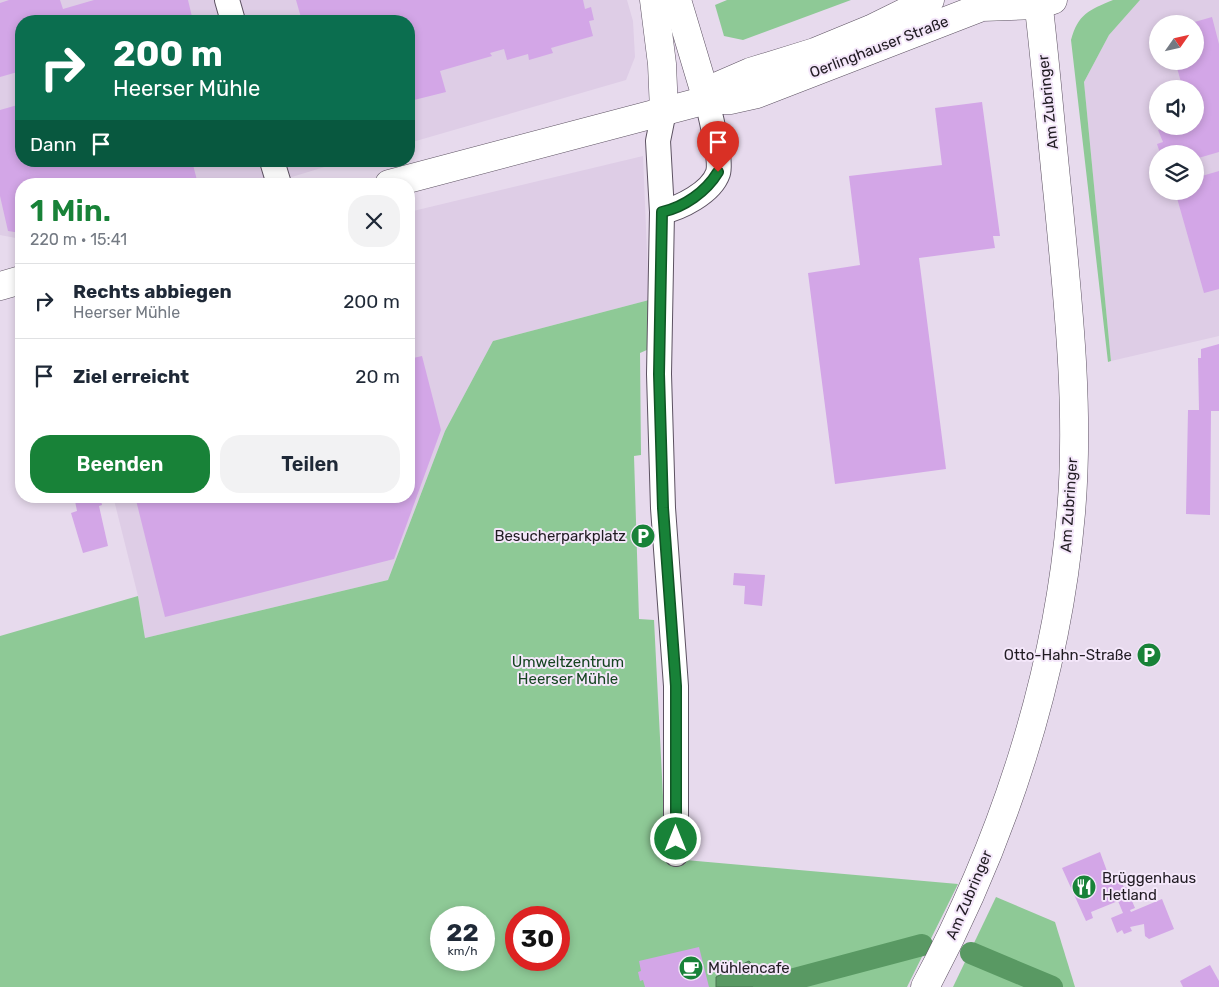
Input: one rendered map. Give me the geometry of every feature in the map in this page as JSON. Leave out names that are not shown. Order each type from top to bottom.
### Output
[{"type":"main road","points":[[654,0],[662,64],[664,111]]},
{"type":"main road","points":[[677,0],[707,100]]},
{"type":"main road","name":"Oerlinghauser Straße","points":[[707,100],[720,84],[815,52],[871,29],[930,0]]},
{"type":"main road","name":"Oerlinghauser Straße","points":[[412,178],[707,100],[730,100],[757,94],[982,7],[1043,2]]},
{"type":"main road","name":"Am Zubringer","points":[[925,987],[948,944],[986,858],[1025,744],[1042,685],[1059,604],[1071,513],[1074,418],[1069,309],[1043,2]]},
{"type":"main road","points":[[0,286],[15,282]]},
{"type":"street","points":[[227,0],[231,15]]},
{"type":"street","points":[[662,212],[673,210],[701,193],[712,183],[718,172],[716,140],[707,100]]},
{"type":"street","points":[[664,111],[658,141],[662,212],[659,374],[663,508],[676,686],[676,854]]},
{"type":"shaded area","points":[[0,0],[627,0],[633,21],[635,57],[626,80],[415,141],[415,15],[15,15],[15,167],[324,167],[289,178],[15,178],[15,238],[0,235]]},
{"type":"shaded area","points":[[1140,0],[1219,0],[1219,336],[1111,361],[1084,82],[1109,35]]},
{"type":"shaded area","points":[[643,156],[649,300],[493,341],[445,431],[388,580],[145,638],[138,596],[115,503],[415,503],[415,211]]},
{"type":"shaded area","points":[[749,961],[762,975],[761,987],[716,987],[716,977]]},
{"type":"green space","points":[[727,0],[851,0],[743,40],[724,36],[715,5]]},
{"type":"green space","points":[[1113,0],[1140,0],[1109,35],[1084,82],[1111,361],[1108,362],[1071,40],[1077,24],[1086,14]]},
{"type":"green space","name":"Umweltzentrum Heerser Mühle","points":[[649,300],[649,349],[640,353],[641,455],[634,456],[639,619],[654,620],[664,816],[663,858],[958,884],[907,987],[0,987],[0,636],[138,596],[145,638],[388,580],[445,431],[493,341]]},
{"type":"green space","points":[[996,897],[1055,922],[1075,987],[953,987]]},
{"type":"building","points":[[9,0],[60,0],[63,9],[94,0],[188,0],[192,15],[15,15],[15,73],[0,77],[0,3]]},
{"type":"building","points":[[296,0],[583,0],[585,9],[591,7],[594,20],[589,21],[593,36],[551,48],[553,53],[529,60],[528,54],[507,60],[504,49],[490,53],[492,56],[440,71],[446,92],[415,100],[415,15],[300,15]]},
{"type":"building","points":[[1212,17],[1219,44],[1219,152],[1204,156],[1204,145],[1157,144],[1163,142],[1160,135],[1204,135],[1204,80],[1180,80],[1178,70],[1204,70],[1204,19]]},
{"type":"building","points":[[982,102],[1000,236],[993,236],[995,248],[919,258],[946,469],[835,484],[808,273],[860,265],[849,176],[942,165],[935,108]]},
{"type":"building","points":[[15,106],[15,167],[194,167],[196,178],[15,178],[15,232],[8,231],[0,196],[0,110]]},
{"type":"building","points":[[1219,171],[1219,289],[1204,293],[1178,200],[1204,200],[1204,175]]},
{"type":"building","points":[[1219,344],[1219,411],[1211,411],[1210,515],[1186,514],[1188,410],[1199,410],[1198,358],[1201,358],[1201,349]]},
{"type":"building","points":[[422,356],[441,430],[415,501],[415,358]]},
{"type":"building","points":[[75,503],[102,503],[102,505],[99,506],[108,546],[83,553],[71,513],[77,511]]},
{"type":"building","points":[[137,503],[414,503],[394,559],[165,617]]},
{"type":"building","points":[[734,573],[765,575],[762,606],[744,604],[745,586],[733,585]]},
{"type":"building","points":[[1100,852],[1111,882],[1120,878],[1124,888],[1126,887],[1135,908],[1130,910],[1131,912],[1162,899],[1174,929],[1149,939],[1145,936],[1144,924],[1130,927],[1132,931],[1124,934],[1122,930],[1117,933],[1111,918],[1123,913],[1118,901],[1091,912],[1093,918],[1086,921],[1062,868]]},
{"type":"building","points":[[699,947],[709,987],[645,987],[643,980],[640,981],[638,972],[641,971],[639,961]]},
{"type":"building","points":[[1210,965],[1219,981],[1219,987],[1183,987],[1180,981]]},
{"type":"waterway","points":[[764,987],[922,945]]},
{"type":"waterway","points":[[971,953],[1052,987]]},
{"type":"place","name":"Besucherparkplatz","points":[[643,536]]},
{"type":"place","name":"Otto-Hahn-Straße","points":[[1149,655]]},
{"type":"place","name":"Brüggenhaus Hetland","points":[[1084,887]]},
{"type":"place","name":"Mühlencafe","points":[[691,968]]},
{"type":"route","points":[[676,839],[676,686],[663,508],[659,374],[662,212],[673,210],[701,193],[712,183],[718,172]]}]
